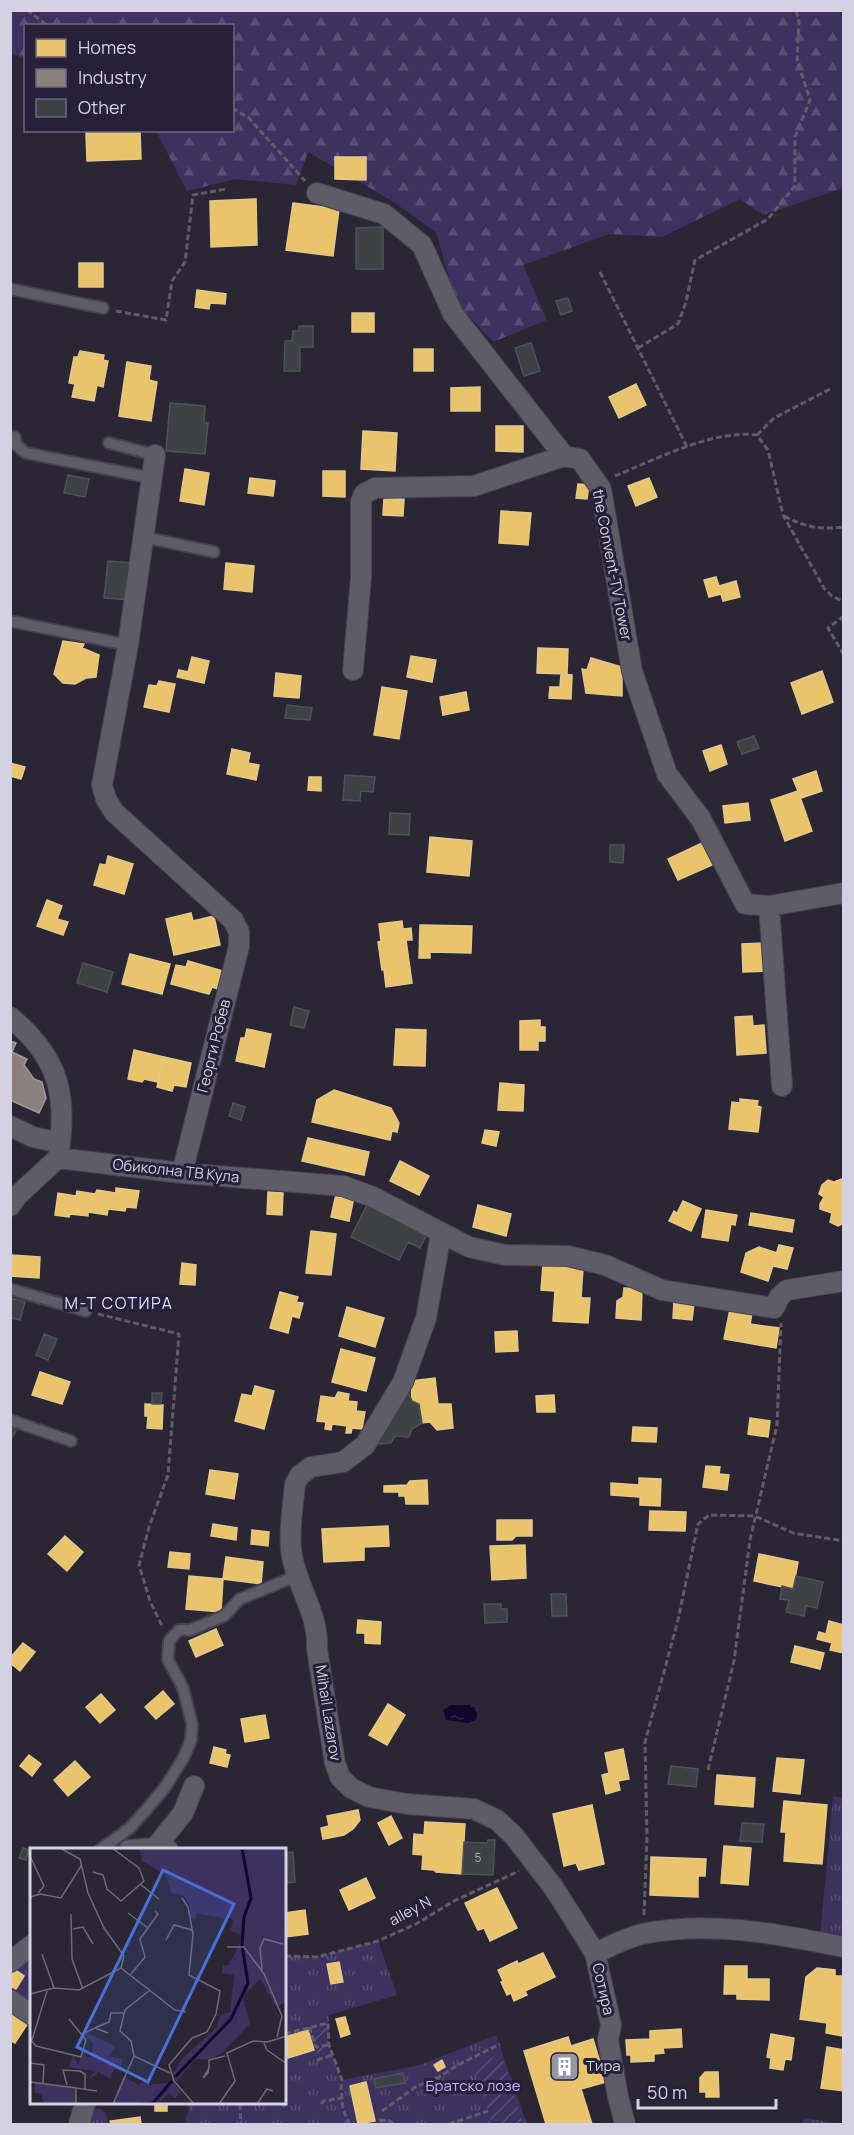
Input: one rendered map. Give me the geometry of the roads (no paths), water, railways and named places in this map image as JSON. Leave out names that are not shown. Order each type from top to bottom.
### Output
[{"type":"street","name":"the Convent-TV Tower","points":[[316,193],[384,214],[422,245],[453,314],[564,456],[580,459],[598,484],[601,489],[632,671],[667,774],[701,819],[745,904],[769,906],[843,893]]},
{"type":"street","points":[[128,645],[155,455]]},
{"type":"street","points":[[353,670],[361,577],[361,501],[364,494],[375,488],[474,486],[564,456]]},
{"type":"street","name":"Георги Робев","points":[[128,645],[102,785],[106,799],[114,812],[233,920],[239,932],[239,946],[182,1173]]},
{"type":"street","points":[[769,906],[782,1086]]},
{"type":"street","points":[[10,1017],[35,1041],[49,1059],[58,1080],[61,1111],[59,1150],[10,1206]]},
{"type":"street","name":"Обиколна ТВ Кула","points":[[10,1126],[59,1150],[182,1173],[344,1186],[374,1197],[469,1247],[505,1255],[568,1256],[605,1265],[662,1290],[774,1308],[780,1296],[787,1290],[843,1281]]},
{"type":"street","name":"Mihail Lazarov","points":[[441,1234],[426,1318],[403,1382],[365,1445],[343,1462],[310,1467],[300,1475],[295,1484],[291,1550],[318,1632],[317,1648],[335,1763],[340,1777],[351,1788],[369,1797],[407,1804],[474,1809],[497,1820],[514,1836],[554,1888],[595,1953]]},
{"type":"street","points":[[163,1848],[183,1813],[194,1786]]},
{"type":"street","points":[[595,1953],[643,1934],[698,1928],[762,1931],[843,1947]]},
{"type":"street","points":[[10,1962],[30,1947]]},
{"type":"street","name":"Сотира","points":[[595,1953],[611,2025],[608,2040],[625,2124]]},
{"type":"street","points":[[10,2000],[30,2014]]},
{"type":"street","points":[[79,2124],[84,2105]]},
{"type":"lane","points":[[10,289],[103,308]]},
{"type":"lane","points":[[15,437],[16,445],[26,453],[152,478]]},
{"type":"lane","points":[[109,443],[155,455]]},
{"type":"lane","points":[[144,537],[214,552]]},
{"type":"lane","points":[[10,621],[128,645]]},
{"type":"lane","points":[[10,1289],[86,1311]]},
{"type":"lane","points":[[10,1420],[71,1442]]},
{"type":"lane","points":[[103,1848],[130,1828],[166,1786],[184,1757],[190,1740],[192,1724],[183,1688],[168,1660],[169,1641],[179,1630],[189,1630],[224,1616],[240,1599],[289,1579],[299,1578]]},
{"type":"water","points":[[451,1705],[474,1707],[477,1714],[476,1720],[468,1723],[446,1720],[443,1710]]},
{"type":"place","name":"Тира","points":[[565,2066]]},
{"type":"district","name":"М-Т СОТИРА","points":[[119,1303]]},
{"type":"park label","name":"Братско лозе","points":[[473,2086]]}]
